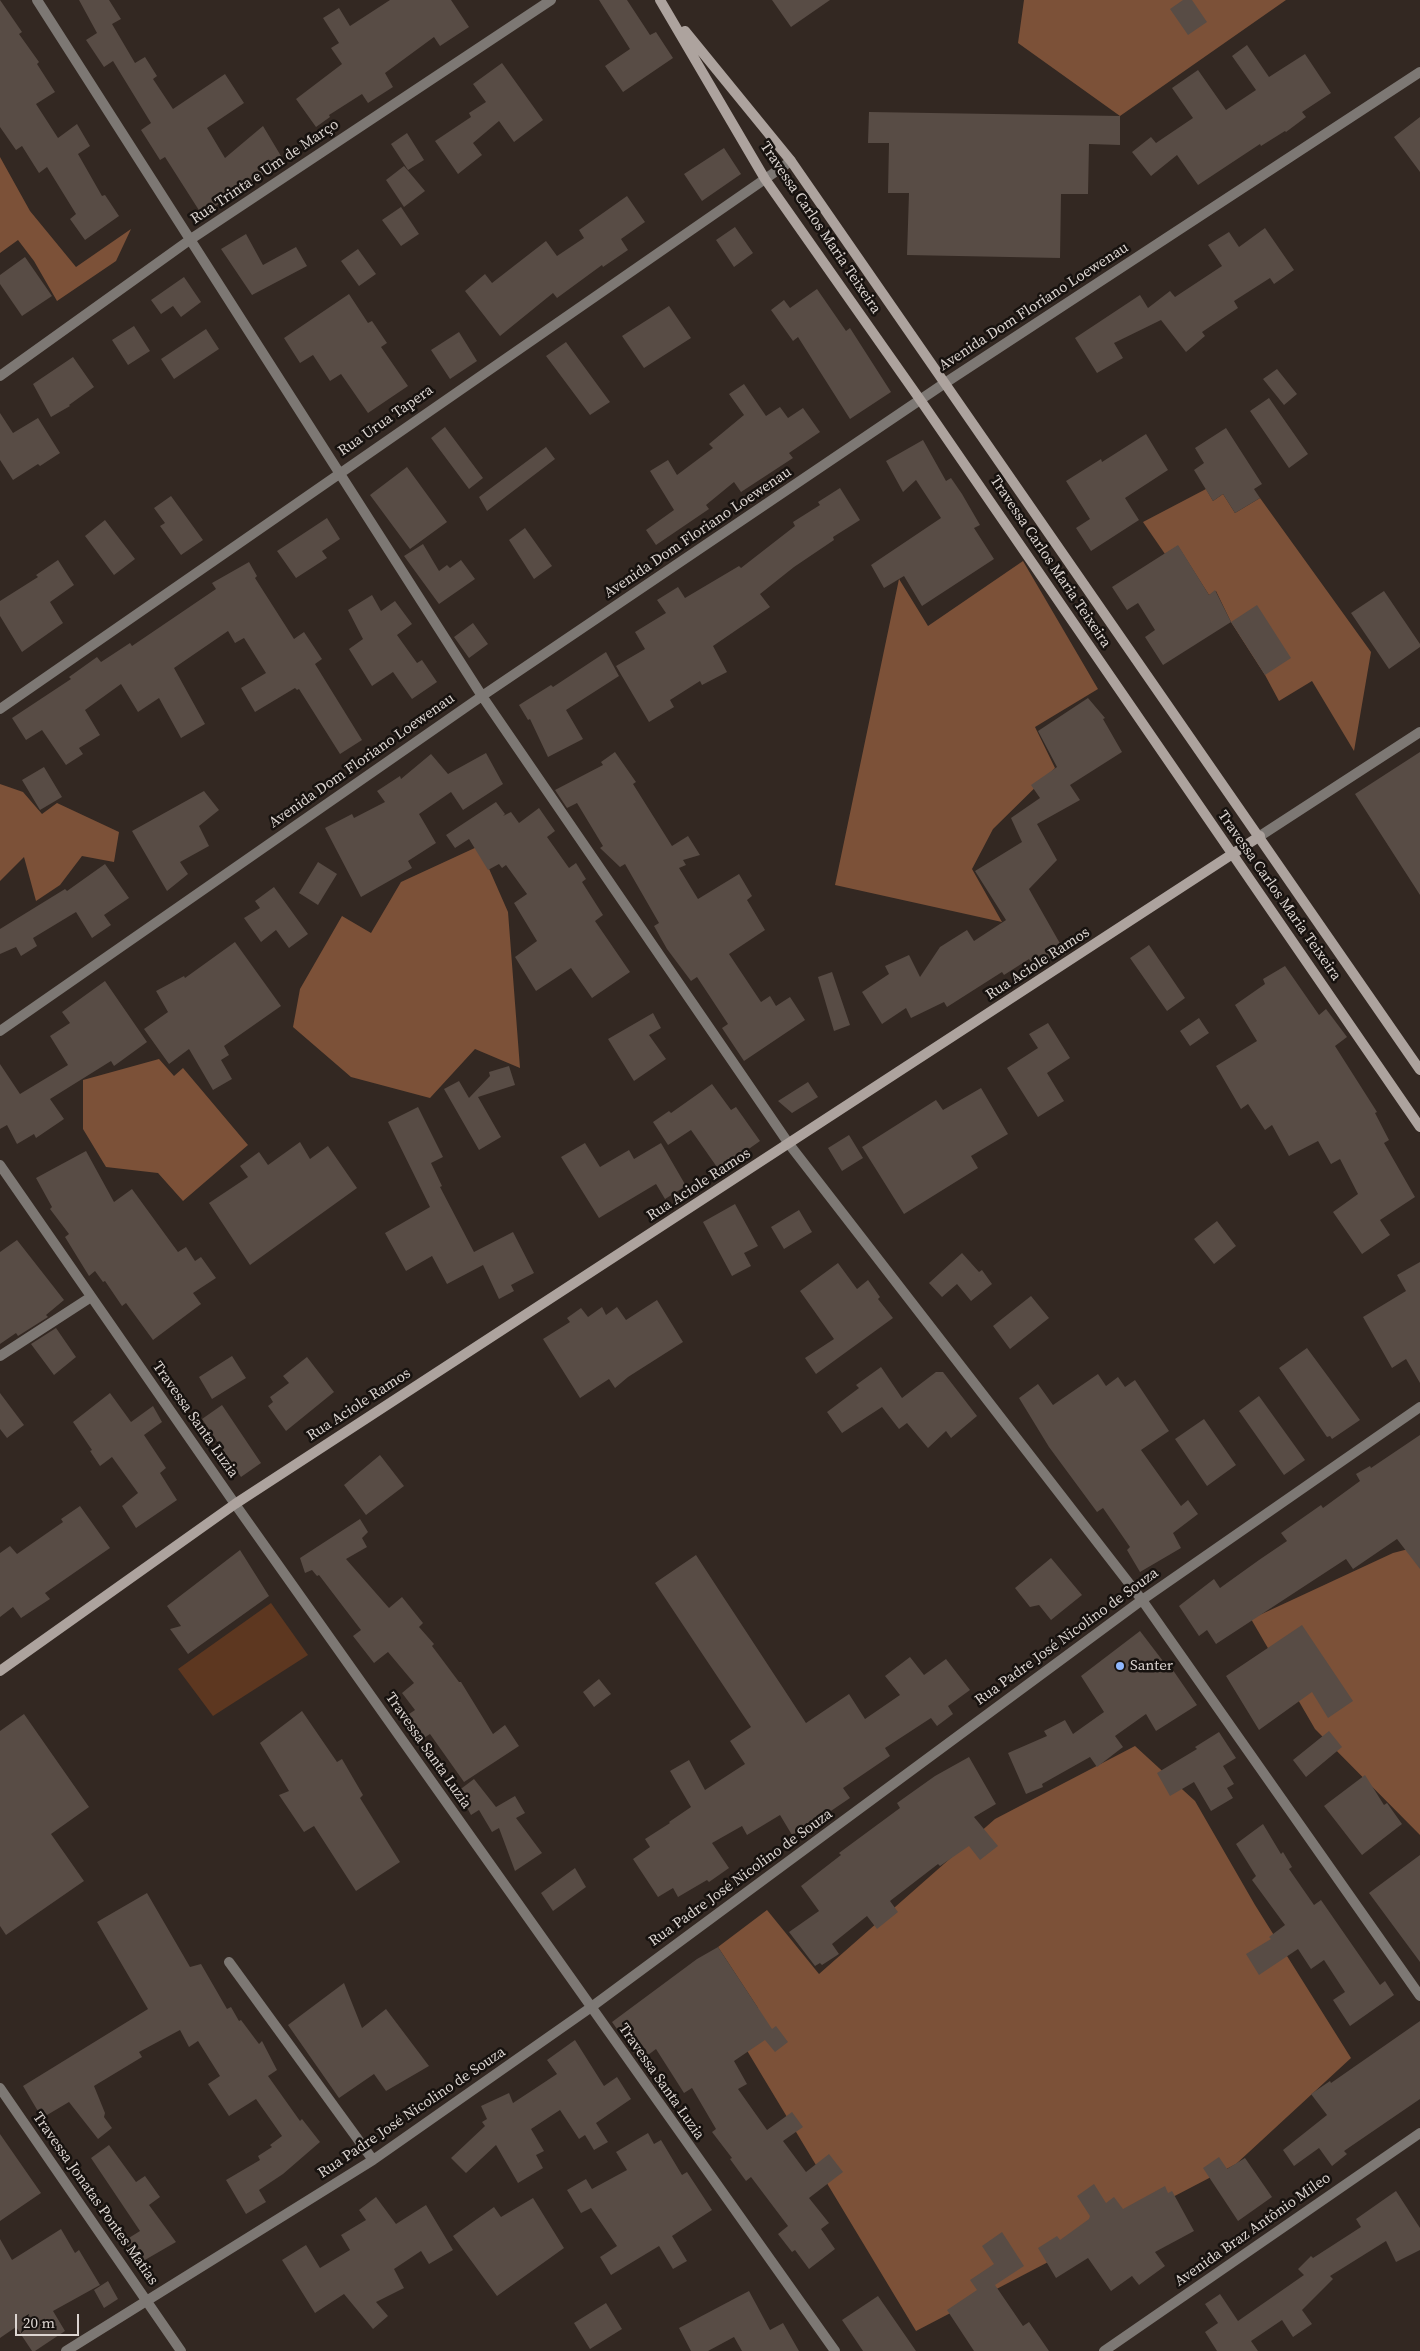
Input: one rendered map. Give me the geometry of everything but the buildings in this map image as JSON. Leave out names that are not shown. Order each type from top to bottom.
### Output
[{"type":"main road","name":"Travessa Carlos Maria Teixeira","points":[[663,4],[791,161],[1260,836],[1420,1070]]},
{"type":"main road","name":"Travessa Carlos Maria Teixeira","points":[[663,4],[765,179],[921,401],[1420,1127]]},
{"type":"main road","name":"Rua Aciole Ramos","points":[[0,1671],[235,1504],[1260,836]]},
{"type":"street","points":[[37,0],[482,696],[790,1144],[1142,1600],[1420,1996]]},
{"type":"street","name":"Rua Trinta e Um de Março","points":[[0,376],[191,239],[551,0]]},
{"type":"street","name":"Avenida Dom Floriano Loewenau","points":[[0,1031],[482,696],[945,383],[1420,72]]},
{"type":"street","name":"Rua Urua Tapera","points":[[0,709],[338,473],[791,161]]},
{"type":"street","name":"Rua Aciole Ramos","points":[[1260,836],[1420,732]]},
{"type":"street","name":"Travessa Santa Luzia","points":[[0,1165],[235,1504],[590,2008],[835,2351]]},
{"type":"street","points":[[0,1356],[91,1296]]},
{"type":"street","name":"Rua Padre José Nicolino de Souza","points":[[66,2351],[373,2160],[590,2008],[1142,1600],[1420,1407]]},
{"type":"street","points":[[229,1962],[373,2160]]},
{"type":"street","name":"Travessa Jonatas Pontes Matias","points":[[0,2088],[181,2351]]},
{"type":"street","name":"Avenida Braz Antônio Mileo","points":[[1104,2351],[1420,2134]]},
{"type":"shaded area","points":[[1024,0],[1286,0],[1120,116],[1018,43]]},
{"type":"shaded area","points":[[0,157],[30,211],[76,267],[131,229],[116,261],[57,301],[34,261],[18,240],[0,253]]},
{"type":"shaded area","points":[[1206,489],[1213,501],[1223,494],[1235,513],[1260,498],[1371,652],[1354,751],[1312,681],[1279,701],[1265,675],[1231,622],[1216,591],[1209,595],[1178,546],[1165,554],[1143,522]]},
{"type":"shaded area","points":[[1023,561],[1098,689],[1035,727],[1055,768],[993,829],[972,869],[1002,922],[835,885],[899,579],[928,626]]},
{"type":"shaded area","points":[[0,784],[23,792],[42,814],[57,803],[119,832],[114,862],[82,856],[60,885],[36,901],[24,857],[0,881]]},
{"type":"shaded area","points":[[479,846],[508,912],[520,1068],[475,1049],[430,1098],[351,1077],[293,1027],[300,989],[342,916],[371,933],[401,882]]},
{"type":"shaded area","points":[[159,1059],[174,1076],[183,1068],[248,1145],[183,1201],[158,1173],[106,1167],[83,1129],[83,1080]]},
{"type":"shaded area","points":[[1420,1546],[1420,1835],[1315,1729],[1251,1619],[1393,1553]]},
{"type":"shaded area","points":[[271,1603],[308,1655],[213,1716],[178,1669]]},
{"type":"shaded area","points":[[1135,1746],[1195,1801],[1255,1905],[1351,2058],[1236,2164],[916,2331],[734,2029],[758,2008],[718,1947],[767,1910],[819,1974],[995,1819]]},
{"type":"place","name":"Santer","points":[[1120,1666]]}]
